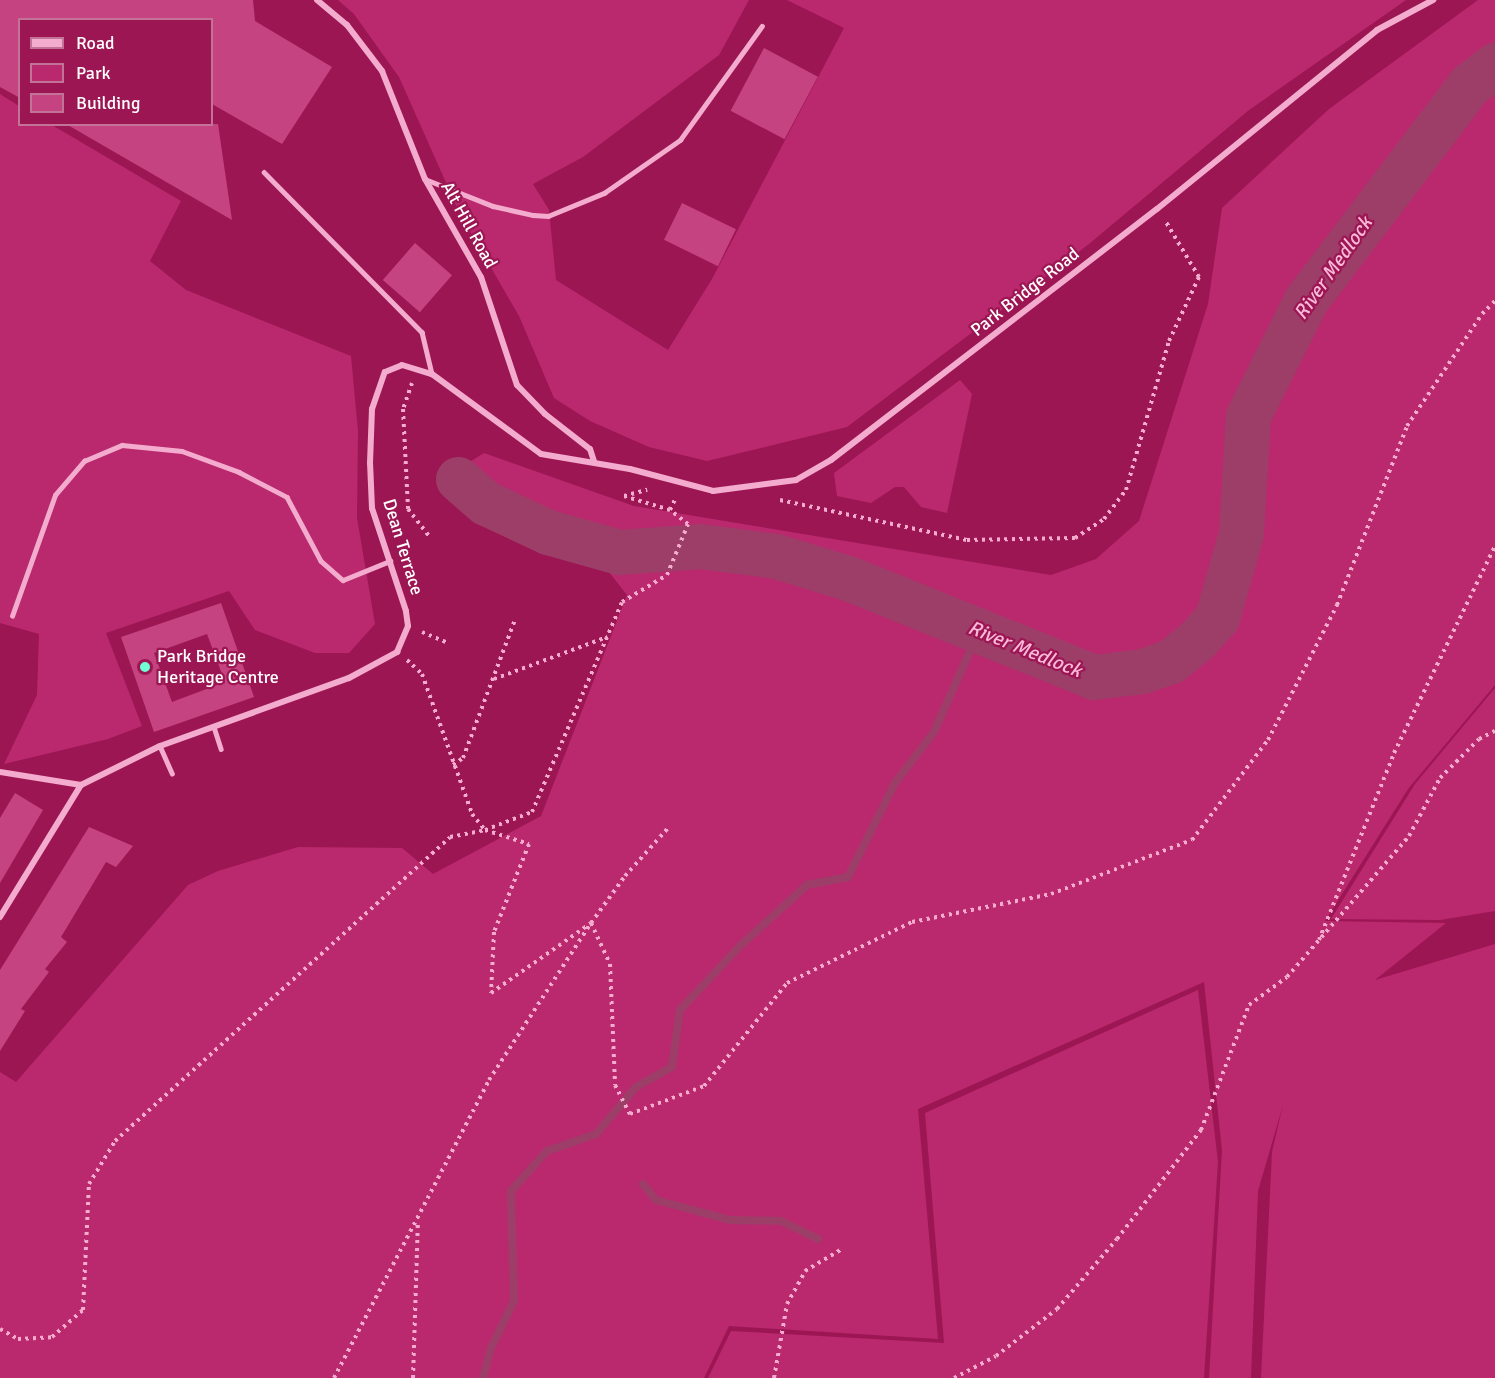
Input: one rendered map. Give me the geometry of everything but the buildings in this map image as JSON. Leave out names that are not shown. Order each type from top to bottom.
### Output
[{"type":"street","name":"Alt Hill Road","points":[[317,0],[347,25],[382,71],[426,179],[482,277],[517,385],[553,421],[590,449],[594,461]]},
{"type":"street","name":"Park Bridge Road","points":[[594,461],[713,490],[796,480],[831,460],[1157,209],[1377,30],[1433,0]]},
{"type":"street","name":"Dean Terrace","points":[[408,626],[404,598],[372,508],[372,409],[385,372],[402,365],[432,374],[486,411],[524,445],[541,454],[594,461]]},
{"type":"street","points":[[0,917],[81,785],[160,746],[349,678],[397,652],[408,626]]},
{"type":"street","points":[[0,772],[81,785]]},
{"type":"lane","points":[[426,179],[493,206],[533,215],[548,216],[604,193],[680,140],[762,26]]},
{"type":"lane","points":[[264,172],[422,332],[432,374]]},
{"type":"lane","points":[[12,616],[55,495],[84,461],[122,445],[182,451],[239,472],[287,497],[321,561],[343,580],[390,561]]},
{"type":"lane","points":[[214,727],[221,749]]},
{"type":"lane","points":[[160,746],[172,773]]},
{"type":"path","points":[[778,499],[967,540],[1075,538],[1104,519],[1126,490],[1169,341],[1199,277],[1157,209]]},
{"type":"path","points":[[591,923],[610,964],[615,1085],[630,1113],[704,1086],[787,983],[912,922],[1051,894],[1191,840],[1268,740],[1337,605],[1407,426],[1482,314],[1495,301]]},
{"type":"path","points":[[431,538],[408,509],[403,410],[412,383],[432,374]]},
{"type":"path","points":[[0,1329],[18,1339],[52,1337],[83,1310],[89,1184],[115,1141],[450,837],[485,830],[532,812],[622,602],[667,575],[688,524],[670,510],[624,496],[681,482]]},
{"type":"path","points":[[1317,944],[1394,753],[1495,546]]},
{"type":"path","points":[[453,765],[463,758],[515,620]]},
{"type":"path","points":[[408,626],[448,643]]},
{"type":"path","points":[[493,679],[607,638]]},
{"type":"path","points":[[397,652],[422,674],[471,814],[485,830],[529,844],[494,932],[491,993],[591,923]]},
{"type":"path","points":[[954,1378],[996,1356],[1057,1309],[1117,1239],[1201,1130],[1249,1005],[1287,977],[1317,944],[1409,836],[1440,778],[1479,739],[1495,731]]},
{"type":"path","points":[[334,1378],[489,1080],[591,923],[625,876],[668,828]]},
{"type":"path","points":[[413,1378],[418,1219]]},
{"type":"path","points":[[774,1378],[787,1304],[805,1270],[842,1249]]},
{"type":"green space","points":[[338,0],[749,0],[719,55],[583,157],[533,184],[549,210],[556,280],[668,350],[712,279],[844,28],[787,0],[1406,0],[1249,110],[1089,244],[847,427],[707,461],[649,447],[590,421],[554,398],[519,316],[460,214],[399,77],[354,14]]},
{"type":"green space","points":[[1478,0],[1495,0],[1495,685],[1408,789],[1325,921],[1446,923],[1375,980],[1495,944],[1495,1378],[1261,1378],[1272,1152],[1283,1105],[1258,1191],[1251,1378],[1209,1378],[1222,1150],[1204,982],[918,1109],[938,1339],[729,1326],[704,1378],[0,1378],[0,1072],[16,1082],[188,885],[218,871],[298,847],[402,848],[433,874],[541,816],[627,595],[580,535],[439,481],[484,453],[634,506],[1051,575],[1096,559],[1139,521],[1208,304],[1222,208],[1329,109]]},
{"type":"green space","points":[[0,94],[18,105],[18,126],[54,126],[181,201],[150,261],[186,290],[351,356],[358,431],[357,518],[375,624],[349,653],[315,653],[255,630],[229,591],[106,633],[142,726],[108,739],[4,764],[37,695],[39,634],[0,623]]},
{"type":"green space","points":[[960,380],[972,394],[947,513],[921,507],[904,487],[895,487],[871,503],[837,496],[834,473]]},
{"type":"green space","points":[[1495,688],[1495,911],[1440,920],[1331,919],[1415,784]]},
{"type":"green space","points":[[1198,990],[1218,1162],[1204,1378],[708,1378],[731,1331],[944,1343],[925,1113]]},
{"type":"waterway","name":"River Medlock","points":[[458,479],[486,503],[548,532],[619,552],[700,546],[776,556],[848,578],[1094,677],[1142,671],[1171,661],[1196,641],[1217,618],[1241,533],[1248,416],[1306,300],[1469,85],[1495,65]]},
{"type":"waterway","points":[[483,1378],[491,1348],[514,1301],[511,1191],[547,1151],[596,1134],[636,1087],[672,1067],[680,1010],[740,946],[807,885],[848,877],[895,783],[934,732],[979,631]]},
{"type":"waterway","points":[[643,1184],[656,1200],[730,1220],[781,1221],[818,1239]]},
{"type":"place","name":"Park Bridge Heritage Centre","points":[[145,667]]}]
